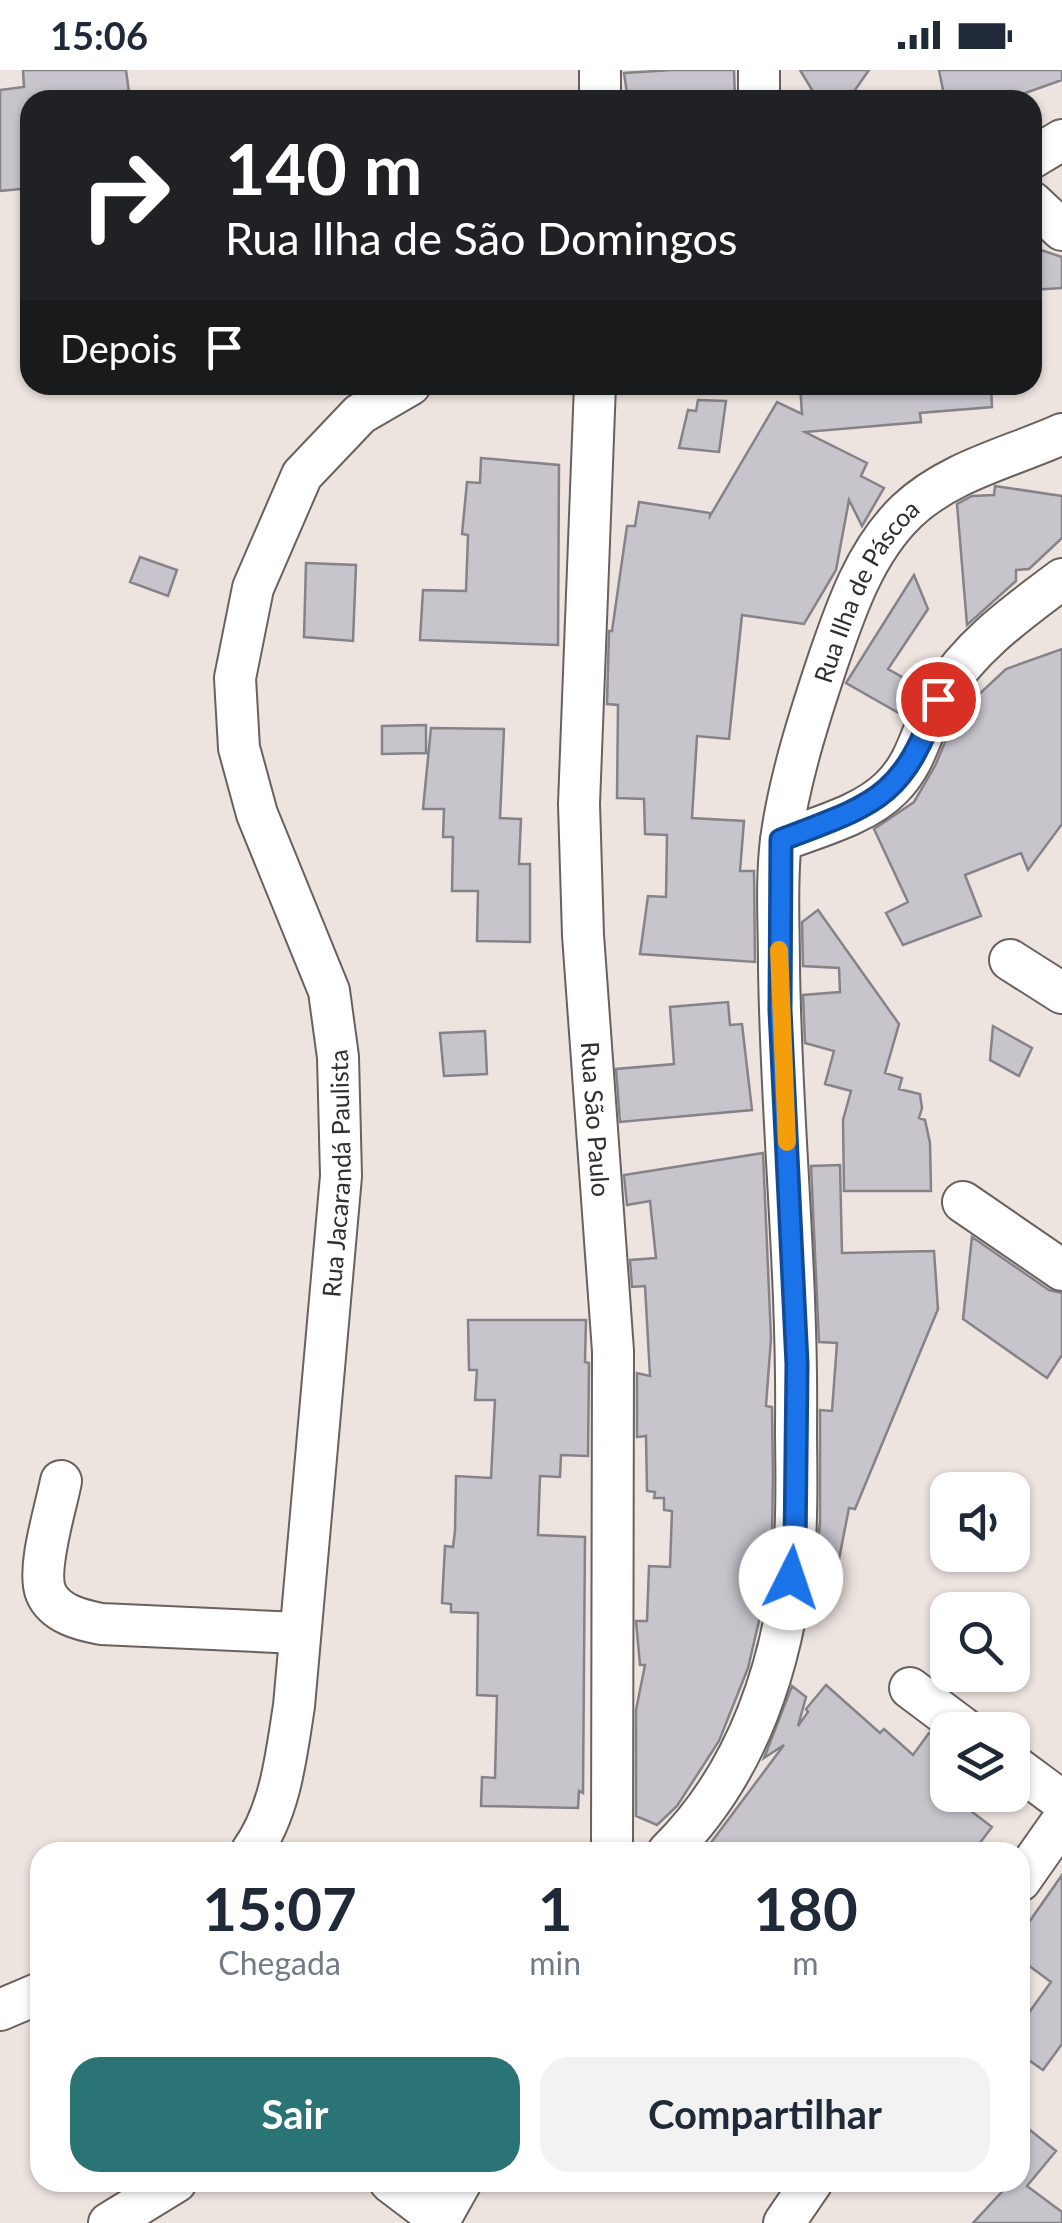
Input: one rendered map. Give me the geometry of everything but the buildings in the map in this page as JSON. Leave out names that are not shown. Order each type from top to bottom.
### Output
[{"type":"street","points":[[1042,211],[1062,230]]},
{"type":"street","name":"Rua Jacarandá Paulista","points":[[258,1842],[266,1832],[284,1770],[294,1706],[340,1176],[338,1057],[329,991],[275,860],[248,781],[240,748],[235,678],[253,588],[302,475],[360,414],[393,395]]},
{"type":"street","name":"Rua São Paulo","points":[[596,395],[579,804],[583,934],[613,1351],[612,1842]]},
{"type":"street","name":"Rua Ilha de Páscoa","points":[[679,1842],[728,1780],[756,1718],[777,1659],[795,1548],[797,1364],[780,1010],[781,840],[800,752],[846,610],[876,549],[908,510],[957,476],[1062,434]]},
{"type":"street","points":[[1016,455],[1062,468]]},
{"type":"street","points":[[781,840],[847,814],[891,789],[908,768],[938,699],[958,668],[1012,617],[1062,579]]},
{"type":"street","points":[[1010,960],[1062,993]]},
{"type":"street","points":[[963,1202],[1062,1270]]},
{"type":"street","points":[[61,1481],[43,1572],[46,1593],[75,1618],[101,1624],[298,1633]]},
{"type":"street","points":[[910,1688],[942,1712]]},
{"type":"street","points":[[1030,1777],[1062,1801]]},
{"type":"street","points":[[1030,1867],[1062,1821]]},
{"type":"street","points":[[0,2010],[30,1997]]},
{"type":"street","points":[[109,2223],[160,2192]]},
{"type":"street","points":[[403,2192],[439,2221],[455,2192]]},
{"type":"street","points":[[784,2223],[805,2192]]},
{"type":"slow traffic","points":[[779,950],[787,1142]]},
{"type":"route","points":[[791,1578],[795,1548],[797,1364],[780,1010],[781,840],[847,814],[891,789],[908,768],[938,699]]}]
